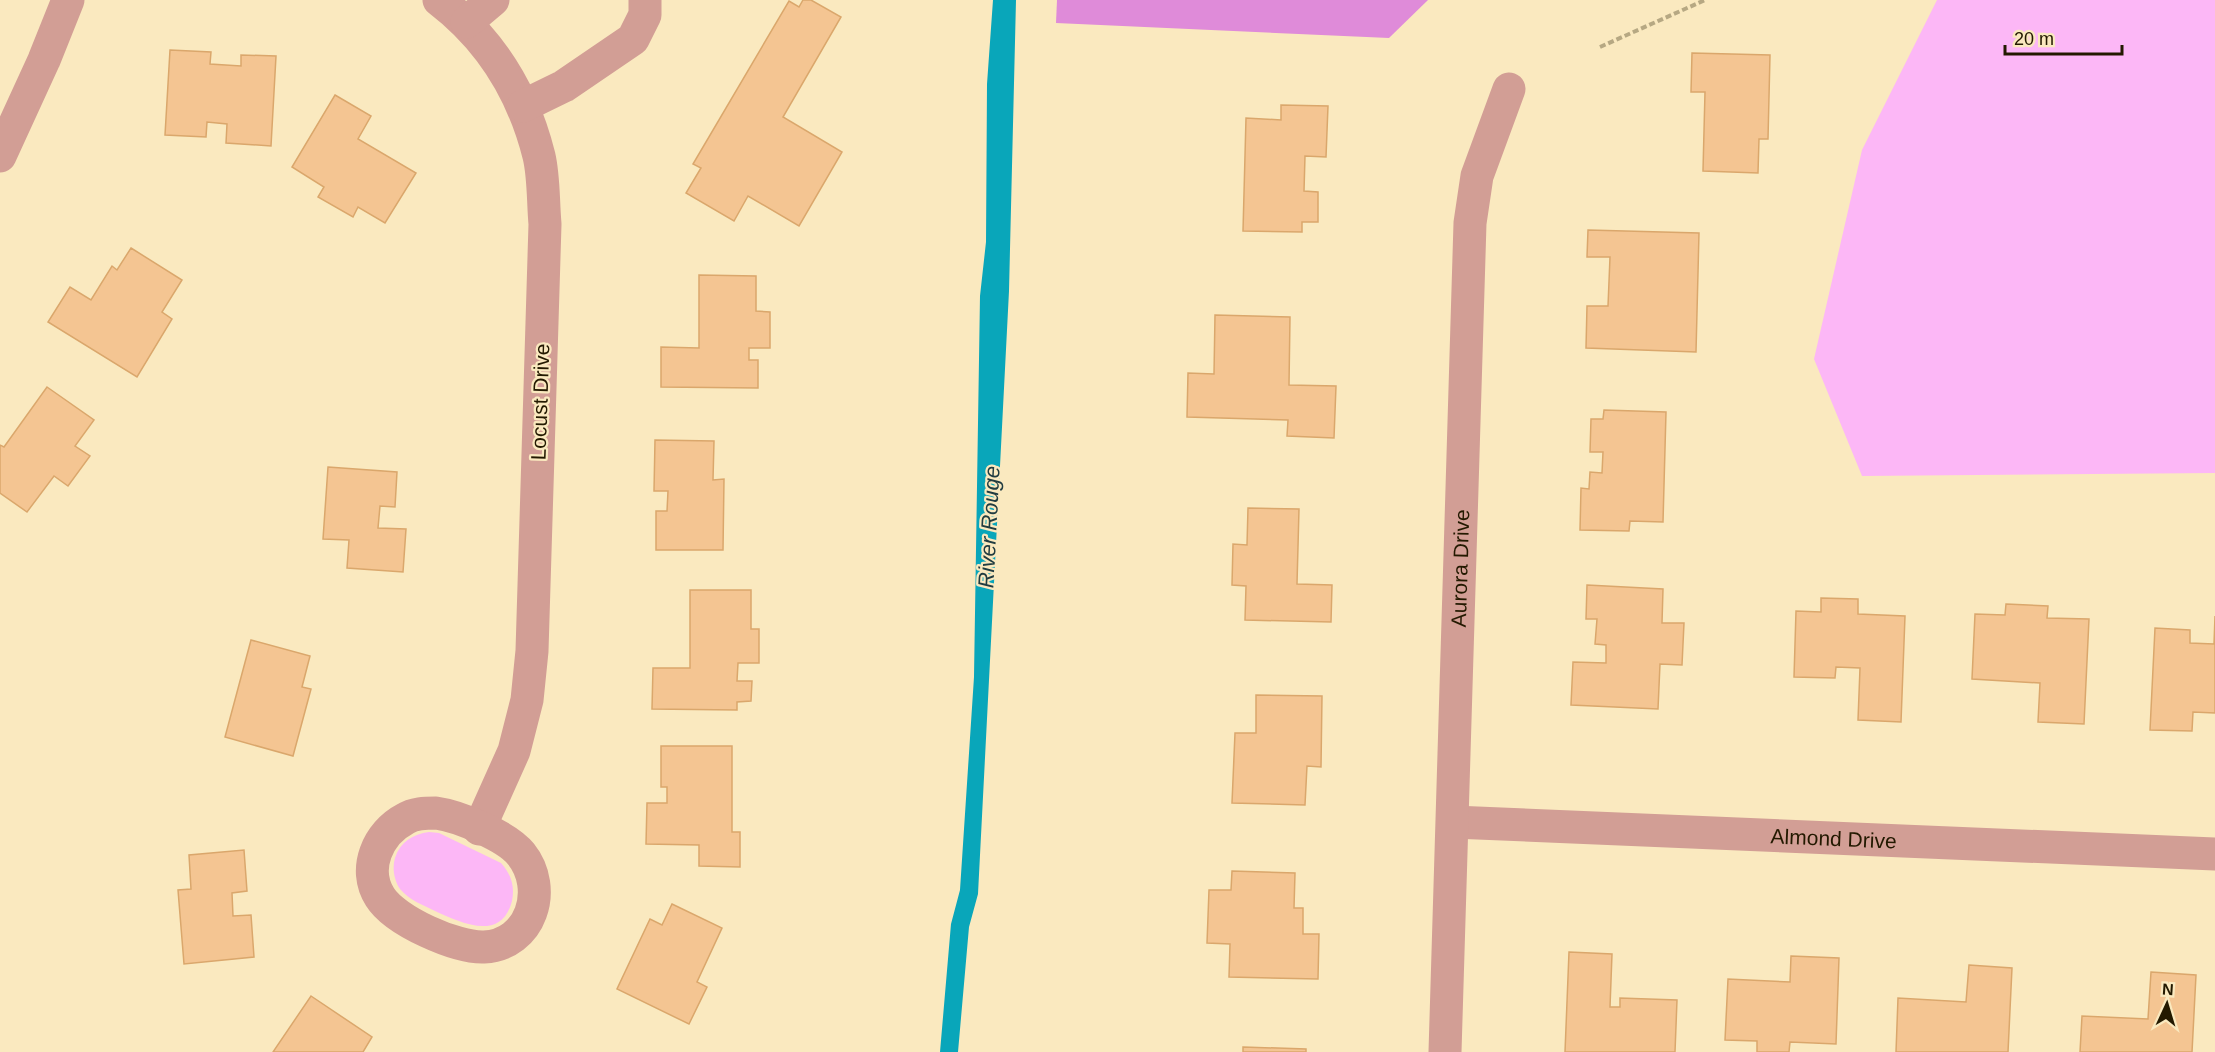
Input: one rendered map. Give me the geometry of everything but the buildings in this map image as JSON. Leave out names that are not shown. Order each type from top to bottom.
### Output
[{"type":"street","points":[[0,156],[44,60],[68,0]]},
{"type":"street","name":"Locust Drive","points":[[439,0],[467,22],[507,75],[523,106],[539,158],[545,224],[532,651],[527,700],[514,751],[479,829]]},
{"type":"street","points":[[467,22],[493,0]]},
{"type":"street","points":[[523,106],[564,86],[633,39],[645,15],[645,0]]},
{"type":"street","name":"Aurora Drive","points":[[1444,1052],[1470,223],[1477,176],[1509,89]]},
{"type":"street","points":[[419,813],[436,813],[449,815],[479,829],[507,842],[520,853],[528,865],[535,894],[532,910],[519,933],[504,942],[486,947],[452,942],[400,916],[380,897],[374,884],[375,851],[381,840],[399,822],[419,813]]},
{"type":"street","name":"Almond Drive","points":[[1453,822],[2215,854]]},
{"type":"path","points":[[1600,47],[1705,0]]},
{"type":"shaded area","points":[[1057,0],[1428,0],[1389,38],[1056,23]]},
{"type":"shaded area","points":[[1937,0],[2215,0],[2215,473],[1862,476],[1814,359],[1862,150]]},
{"type":"shaded area","points":[[429,832],[439,833],[501,863],[510,876],[513,896],[507,914],[499,922],[489,926],[467,924],[416,902],[400,889],[394,870],[397,852],[408,840]]},
{"type":"water","name":"River Rouge","points":[[993,0],[1016,0],[1009,291],[978,894],[969,927],[958,1052],[940,1052],[951,924],[960,890],[974,677],[980,296],[986,242],[987,84]]}]
